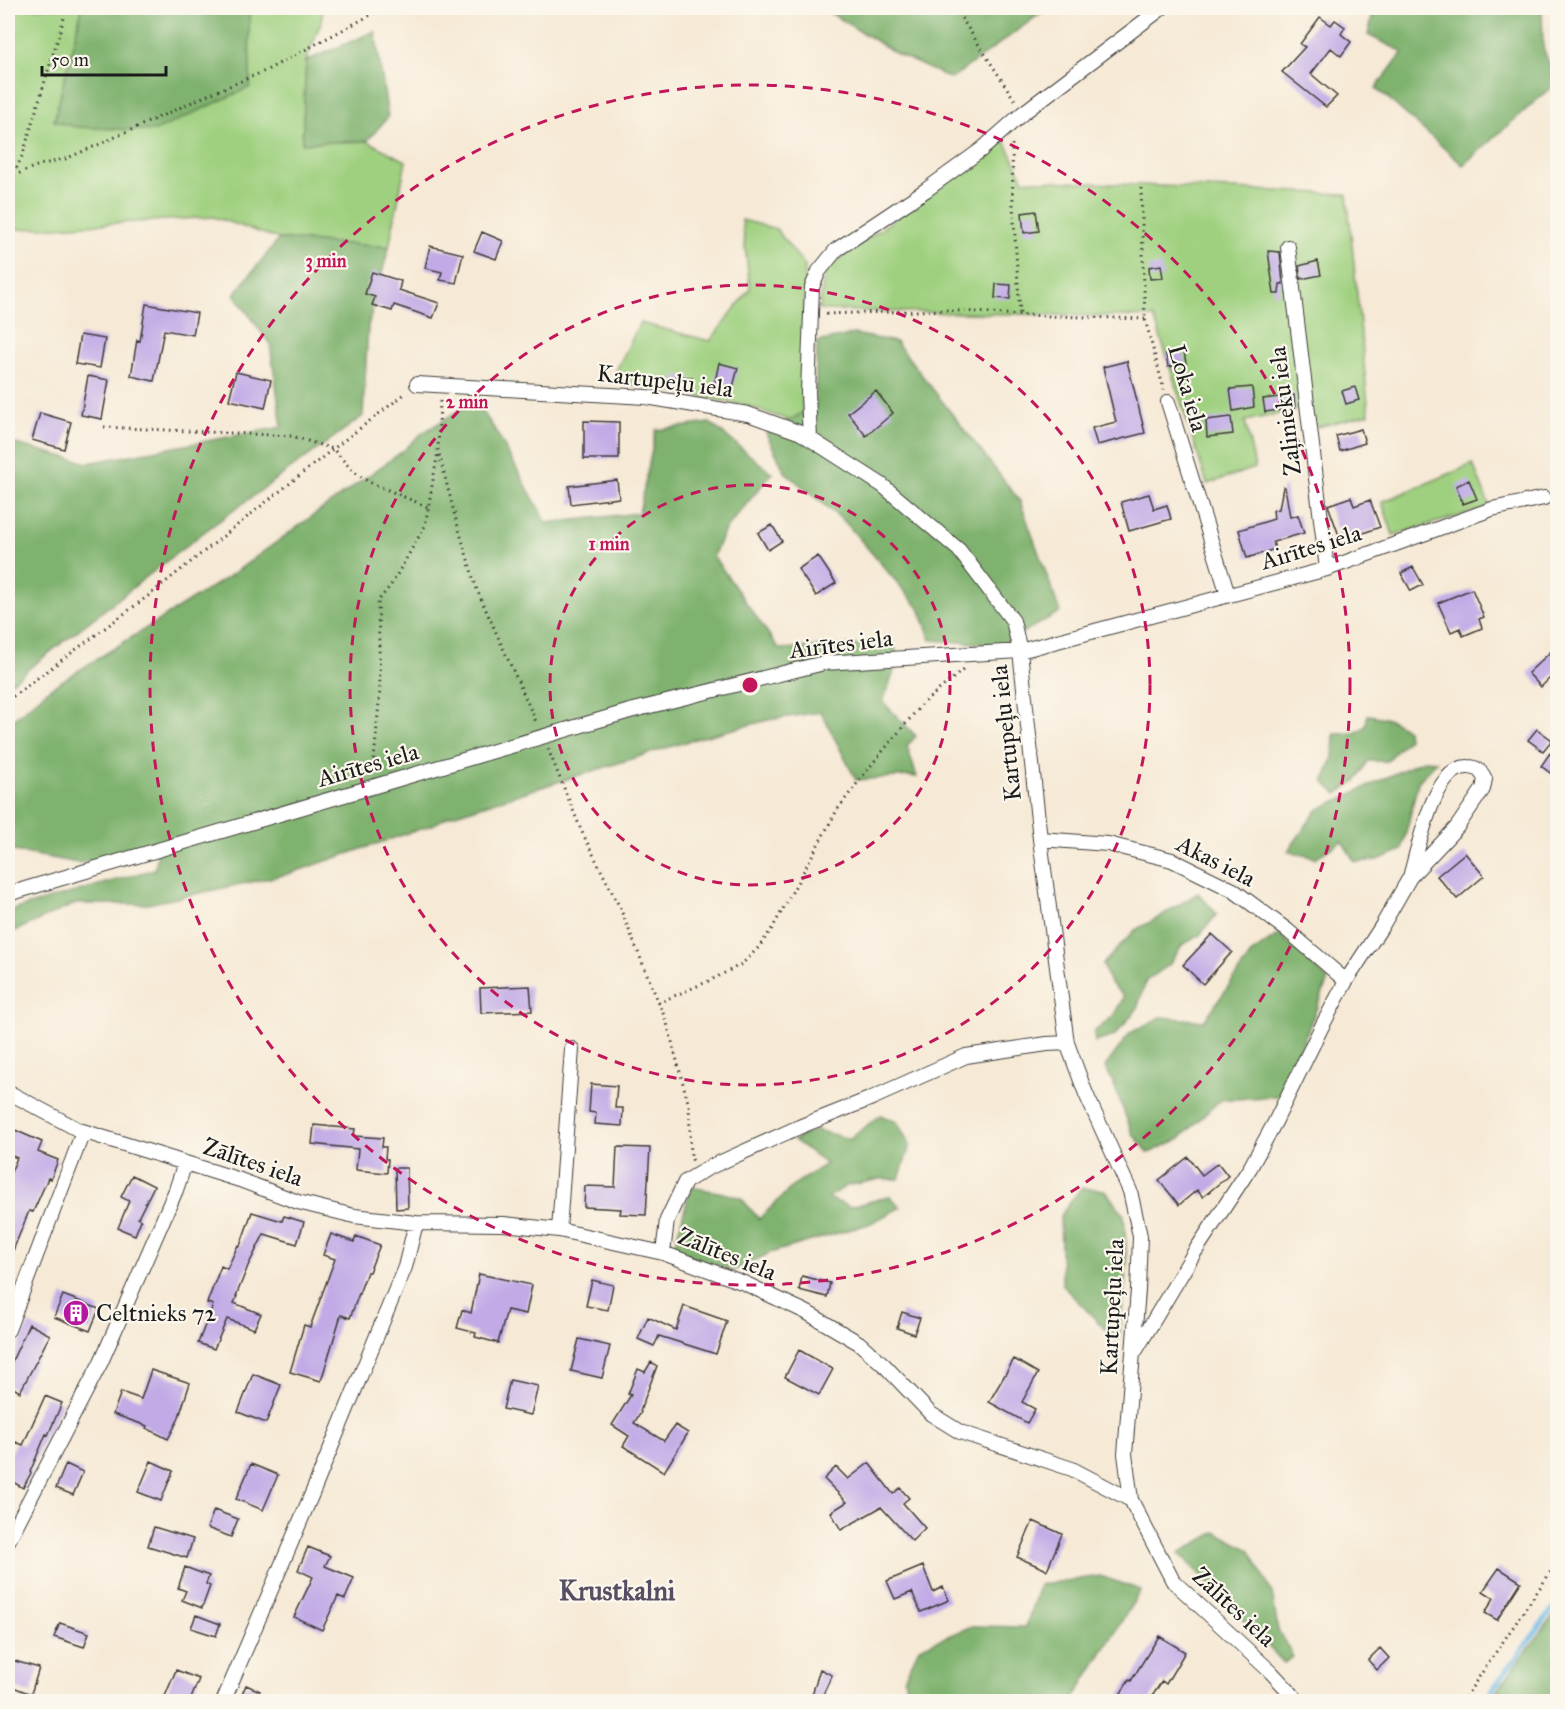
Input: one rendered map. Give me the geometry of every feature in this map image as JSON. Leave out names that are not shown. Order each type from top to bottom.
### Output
[{"type":"street","points":[[810,439],[808,392],[812,288],[826,260],[836,250],[981,150],[1023,113],[1162,8]]},
{"type":"street","name":"Zaļinieku iela","points":[[1288,247],[1326,569]]},
{"type":"street","name":"Kartupeļu iela","points":[[417,384],[646,397],[748,414],[801,433],[882,485],[959,550],[1013,621],[1020,651],[1040,839],[1067,1043],[1086,1094],[1130,1191],[1140,1236],[1125,1454],[1131,1500]]},
{"type":"street","name":"Loka iela","points":[[1168,402],[1228,595]]},
{"type":"street","name":"Airītes iela","points":[[8,894],[630,711],[824,663],[1020,651],[1326,569],[1492,509],[1544,498]]},
{"type":"street","points":[[1133,1355],[1194,1253],[1250,1168],[1346,981],[1382,926],[1410,877],[1457,827],[1482,789],[1485,779],[1481,771],[1474,767],[1453,770],[1433,798],[1410,877]]},
{"type":"street","name":"Akas iela","points":[[1040,839],[1108,844],[1172,860],[1233,890],[1287,930],[1346,981]]},
{"type":"street","points":[[663,1253],[667,1220],[685,1182],[697,1175],[799,1127],[872,1098],[966,1056],[1067,1043]]},
{"type":"street","points":[[559,1230],[572,1049]]},
{"type":"street","name":"Zālītes iela","points":[[8,1092],[83,1132],[240,1180],[298,1202],[354,1216],[416,1223],[504,1224],[559,1230],[663,1253],[744,1283],[806,1312],[859,1343],[885,1365],[931,1414],[960,1432],[1072,1469],[1131,1500],[1173,1581],[1299,1701]]},
{"type":"street","points":[[8,1330],[83,1132]]},
{"type":"street","points":[[8,1541],[101,1362],[176,1190],[185,1163]]},
{"type":"street","points":[[223,1701],[314,1489],[405,1267],[416,1223]]},
{"type":"path","points":[[8,178],[17,167],[23,154],[68,8]]},
{"type":"path","points":[[8,178],[39,165],[65,159],[265,71],[384,8]]},
{"type":"path","points":[[955,8],[1023,113]]},
{"type":"path","points":[[1011,124],[1013,205],[1020,315]]},
{"type":"path","name":"Loka iela","points":[[1141,188],[1145,319],[1168,402]]},
{"type":"path","points":[[811,315],[946,310],[1145,319]]},
{"type":"path","points":[[8,700],[148,596],[417,384]]},
{"type":"path","points":[[371,787],[380,691],[378,602],[391,585],[425,526],[438,450],[441,386]]},
{"type":"path","points":[[104,427],[292,436],[333,449],[353,471],[369,482],[428,507]]},
{"type":"path","points":[[438,450],[477,590],[543,736],[582,832],[620,908],[667,1023],[688,1106],[691,1156],[697,1175]]},
{"type":"path","points":[[658,1004],[742,964],[759,947],[773,927],[837,810],[868,769],[922,704],[983,654]]},
{"type":"path","points":[[1462,1701],[1557,1561]]},
{"type":"green space","points":[[8,8],[82,8],[54,121],[250,87],[249,8],[323,8],[321,22],[306,61],[302,143],[367,141],[406,161],[389,247],[279,239],[214,217],[8,230]]},
{"type":"green space","points":[[82,8],[249,8],[250,87],[155,131],[76,127],[54,121]]},
{"type":"green space","points":[[822,8],[1048,8],[951,79],[897,54]]},
{"type":"green space","points":[[1374,8],[1542,8],[1543,47],[1556,83],[1463,165],[1376,88],[1403,52],[1368,35]]},
{"type":"green space","points":[[375,31],[388,117],[367,141],[302,143],[306,61]]},
{"type":"green space","points":[[1004,139],[1024,180],[1347,194],[1369,414],[1318,427],[1297,410],[1245,421],[1255,468],[1207,484],[1154,317],[819,310],[825,270]]},
{"type":"green space","points":[[742,220],[776,229],[805,266],[802,425],[745,405],[626,384],[615,373],[640,323],[710,341],[750,289]]},
{"type":"green space","points":[[279,239],[389,247],[368,326],[363,416],[204,532],[8,685],[8,442],[88,463],[282,427],[270,344],[234,294]]},
{"type":"green space","points":[[854,334],[896,342],[1020,501],[1060,612],[1000,645],[931,640],[919,608],[846,523],[785,472],[766,433],[815,406],[817,342]]},
{"type":"green space","points":[[475,400],[495,430],[547,523],[639,513],[656,430],[710,423],[772,473],[725,530],[713,556],[779,649],[894,643],[898,660],[883,702],[916,736],[907,746],[917,777],[856,780],[821,712],[768,720],[695,739],[449,816],[432,825],[288,874],[148,904],[75,904],[8,934],[8,911],[155,869],[158,852],[78,863],[8,850],[8,724],[49,689],[231,575],[404,450],[421,434]]},
{"type":"green space","points":[[1473,464],[1490,507],[1393,535],[1382,502]]},
{"type":"green space","points":[[1368,715],[1384,718],[1407,730],[1408,739],[1387,761],[1368,761],[1356,781],[1337,794],[1324,782],[1333,757],[1334,734],[1355,733],[1365,727]]},
{"type":"green space","points":[[1424,760],[1437,761],[1418,782],[1402,850],[1378,860],[1355,862],[1342,841],[1315,858],[1288,851],[1317,810]]},
{"type":"green space","points":[[1198,893],[1217,914],[1199,936],[1182,945],[1169,965],[1146,981],[1137,1009],[1114,1036],[1095,1042],[1094,1032],[1113,1016],[1124,997],[1109,981],[1103,964],[1135,930]]},
{"type":"green space","points":[[1279,934],[1328,980],[1281,1096],[1220,1100],[1179,1139],[1149,1153],[1132,1133],[1105,1067],[1130,1033],[1161,1017],[1204,1021],[1252,953]]},
{"type":"green space","points":[[880,1115],[897,1122],[910,1145],[899,1179],[880,1179],[846,1186],[828,1198],[850,1207],[890,1196],[901,1207],[869,1224],[770,1253],[733,1271],[673,1250],[691,1187],[741,1198],[759,1219],[795,1184],[826,1164],[794,1140],[816,1130],[850,1139]]},
{"type":"green space","points":[[1081,1188],[1105,1190],[1124,1215],[1127,1264],[1119,1339],[1105,1329],[1062,1285],[1060,1216]]},
{"type":"green space","points":[[1216,1532],[1250,1550],[1272,1593],[1278,1630],[1293,1657],[1284,1663],[1179,1553]]},
{"type":"green space","points":[[1100,1576],[1141,1590],[1072,1701],[914,1701],[904,1679],[919,1648],[972,1626],[1026,1627],[1039,1585]]},
{"type":"green space","points":[[1557,1611],[1557,1701],[1489,1701]]},
{"type":"building","points":[[1320,17],[1331,25],[1335,20],[1345,27],[1341,34],[1351,42],[1341,56],[1331,48],[1311,74],[1337,96],[1326,107],[1282,72],[1305,47],[1300,44]]},
{"type":"building","points":[[1036,211],[1039,231],[1024,233],[1022,213]]},
{"type":"building","points":[[482,232],[503,241],[496,259],[474,251]]},
{"type":"building","points":[[430,246],[463,254],[456,283],[440,280],[442,272],[425,268]]},
{"type":"building","points":[[1268,251],[1280,252],[1283,284],[1280,284],[1279,294],[1274,294]]},
{"type":"building","points":[[1318,261],[1321,275],[1301,279],[1299,266]]},
{"type":"building","points":[[1161,265],[1163,278],[1150,279],[1149,267]]},
{"type":"building","points":[[372,272],[401,281],[399,290],[439,303],[433,318],[394,305],[392,311],[372,305],[375,297],[365,294]]},
{"type":"building","points":[[996,284],[1011,285],[1010,299],[995,298]]},
{"type":"building","points":[[146,304],[197,313],[193,335],[164,330],[154,381],[131,376]]},
{"type":"building","points":[[80,335],[105,339],[100,368],[75,364]]},
{"type":"building","points":[[1184,351],[1186,364],[1168,367],[1166,354]]},
{"type":"building","points":[[1127,361],[1145,433],[1097,445],[1092,428],[1116,422],[1103,367]]},
{"type":"building","points":[[719,363],[738,368],[732,391],[714,386]]},
{"type":"building","points":[[236,372],[271,380],[265,408],[229,400]]},
{"type":"building","points":[[676,375],[692,378],[689,391],[673,388]]},
{"type":"building","points":[[88,376],[109,380],[102,419],[81,415]]},
{"type":"building","points":[[1252,387],[1254,407],[1233,411],[1230,389]]},
{"type":"building","points":[[1355,387],[1359,400],[1346,404],[1342,391]]},
{"type":"building","points":[[876,391],[893,413],[866,436],[848,413]]},
{"type":"building","points":[[1294,395],[1295,408],[1265,412],[1263,399]]},
{"type":"building","points":[[40,413],[71,422],[64,449],[32,440]]},
{"type":"building","points":[[1231,417],[1233,434],[1207,437],[1206,420]]},
{"type":"building","points":[[584,421],[619,422],[619,459],[584,459]]},
{"type":"building","points":[[1361,429],[1365,443],[1340,451],[1336,436]]},
{"type":"building","points":[[617,480],[619,498],[571,504],[569,486]]},
{"type":"building","points":[[1469,480],[1477,499],[1463,504],[1456,486]]},
{"type":"building","points":[[1283,487],[1285,487],[1290,517],[1298,515],[1304,533],[1273,542],[1275,549],[1247,558],[1239,530],[1274,519],[1273,510],[1279,509]]},
{"type":"building","points":[[1149,494],[1154,509],[1167,505],[1171,519],[1129,531],[1121,502]]},
{"type":"building","points":[[1351,497],[1354,506],[1370,500],[1380,527],[1341,541],[1328,505]]},
{"type":"building","points":[[772,525],[782,541],[768,550],[758,533]]},
{"type":"building","points":[[818,556],[836,583],[816,596],[798,569]]},
{"type":"building","points":[[1413,567],[1423,585],[1411,591],[1401,573]]},
{"type":"building","points":[[1472,589],[1484,617],[1479,619],[1482,628],[1463,636],[1460,628],[1451,632],[1438,603]]},
{"type":"building","points":[[1557,646],[1557,671],[1541,687],[1528,673]]},
{"type":"building","points":[[1537,729],[1552,740],[1543,751],[1528,740]]},
{"type":"building","points":[[1550,753],[1557,759],[1557,778],[1541,766]]},
{"type":"building","points":[[1465,853],[1484,876],[1457,899],[1437,876]]},
{"type":"building","points":[[1212,934],[1232,952],[1203,984],[1183,965]]},
{"type":"building","points":[[530,986],[532,1011],[481,1013],[480,988]]},
{"type":"building","points":[[591,1084],[617,1086],[615,1108],[623,1108],[622,1126],[595,1124],[596,1113],[589,1112]]},
{"type":"building","points":[[314,1125],[355,1129],[354,1136],[383,1138],[382,1147],[386,1147],[385,1159],[388,1159],[387,1173],[356,1170],[358,1149],[312,1144]]},
{"type":"building","points":[[8,1127],[42,1142],[38,1152],[58,1160],[51,1179],[48,1178],[33,1212],[29,1211],[8,1263],[8,1179],[17,1158],[8,1154]]},
{"type":"building","points":[[617,1147],[650,1148],[646,1215],[620,1214],[621,1209],[584,1207],[585,1186],[615,1187]]},
{"type":"building","points":[[1188,1157],[1202,1175],[1218,1163],[1228,1176],[1203,1197],[1197,1190],[1179,1205],[1159,1180]]},
{"type":"building","points":[[395,1168],[407,1168],[408,1208],[396,1209]]},
{"type":"building","points":[[132,1175],[154,1186],[138,1218],[141,1220],[135,1235],[118,1228],[129,1201],[121,1197]]},
{"type":"building","points":[[252,1212],[282,1221],[284,1216],[304,1222],[297,1244],[264,1234],[248,1266],[234,1303],[261,1314],[254,1329],[227,1319],[214,1349],[198,1343],[213,1305],[207,1303],[221,1266],[227,1269],[238,1245],[240,1246]]},
{"type":"building","points":[[331,1234],[354,1242],[356,1236],[380,1245],[350,1318],[341,1315],[321,1381],[290,1372],[304,1325],[310,1327],[335,1259],[323,1255]]},
{"type":"building","points":[[479,1274],[532,1285],[526,1314],[507,1310],[498,1343],[475,1337],[476,1333],[457,1328],[462,1310],[471,1313]]},
{"type":"building","points":[[802,1276],[830,1283],[827,1297],[799,1290]]},
{"type":"building","points":[[592,1280],[613,1285],[608,1310],[586,1306]]},
{"type":"building","name":"Celtnieks 72","points":[[63,1295],[99,1309],[90,1331],[54,1317]]},
{"type":"building","points":[[684,1306],[727,1321],[716,1354],[659,1336],[654,1346],[638,1339],[648,1317],[676,1330]]},
{"type":"building","points":[[902,1312],[920,1318],[914,1334],[897,1328]]},
{"type":"building","points":[[29,1324],[50,1335],[20,1392],[8,1385],[8,1370]]},
{"type":"building","points":[[579,1339],[610,1346],[602,1378],[571,1371]]},
{"type":"building","points":[[799,1350],[833,1369],[819,1395],[785,1377]]},
{"type":"building","points":[[1014,1359],[1038,1373],[1022,1402],[1035,1409],[1027,1423],[989,1402]]},
{"type":"building","points":[[651,1362],[657,1366],[641,1412],[634,1423],[664,1441],[675,1425],[688,1433],[664,1472],[623,1446],[629,1436],[612,1425],[631,1395],[628,1394],[638,1369],[645,1372]]},
{"type":"building","points":[[151,1370],[190,1383],[178,1420],[168,1439],[146,1428],[147,1426],[113,1414],[121,1392],[141,1399]]},
{"type":"building","points":[[253,1374],[281,1385],[266,1423],[238,1412]]},
{"type":"building","points":[[510,1380],[538,1386],[531,1415],[503,1409]]},
{"type":"building","points":[[45,1396],[62,1403],[23,1488],[8,1479],[8,1461],[16,1442],[23,1445]]},
{"type":"building","points":[[151,1461],[173,1471],[161,1501],[138,1492]]},
{"type":"building","points":[[869,1463],[893,1494],[900,1488],[909,1498],[903,1503],[925,1528],[912,1541],[881,1507],[841,1530],[831,1512],[847,1502],[824,1479],[836,1467],[848,1479]]},
{"type":"building","points":[[66,1464],[83,1472],[73,1495],[56,1488]]},
{"type":"building","points":[[251,1464],[278,1475],[263,1510],[236,1499]]},
{"type":"building","points":[[214,1510],[238,1519],[231,1537],[207,1528]]},
{"type":"building","points":[[1033,1521],[1062,1534],[1047,1570],[1017,1557]]},
{"type":"building","points":[[154,1527],[193,1539],[187,1558],[148,1546]]},
{"type":"building","points":[[308,1547],[330,1556],[325,1566],[354,1578],[345,1599],[338,1596],[322,1630],[294,1617],[313,1577],[298,1570]]},
{"type":"building","points":[[923,1566],[933,1592],[943,1587],[949,1600],[921,1612],[912,1592],[895,1599],[887,1581]]},
{"type":"building","points":[[185,1567],[209,1576],[206,1584],[210,1586],[202,1608],[182,1600],[186,1591],[178,1588]]},
{"type":"building","points":[[1499,1568],[1521,1582],[1497,1620],[1485,1613],[1494,1598],[1483,1591]]},
{"type":"building","points":[[196,1615],[220,1624],[216,1636],[191,1628]]},
{"type":"building","points":[[60,1623],[89,1633],[84,1647],[54,1637]]},
{"type":"building","points":[[1159,1636],[1185,1652],[1166,1684],[1162,1681],[1149,1701],[1116,1701],[1129,1680],[1131,1681]]},
{"type":"building","points":[[1380,1648],[1389,1658],[1377,1670],[1368,1660]]},
{"type":"building","points":[[8,1659],[39,1668],[31,1694],[8,1685]]},
{"type":"building","points":[[820,1669],[832,1675],[820,1701],[810,1701]]},
{"type":"building","points":[[176,1670],[199,1679],[190,1701],[163,1701]]},
{"type":"building","points":[[246,1685],[260,1691],[256,1701],[239,1701]]},
{"type":"waterway","points":[[1483,1702],[1558,1602]]},
{"type":"place","name":"Celtnieks 72","points":[[76,1313]]},
{"type":"district","name":"Krustkalni","points":[[617,1590]]}]
